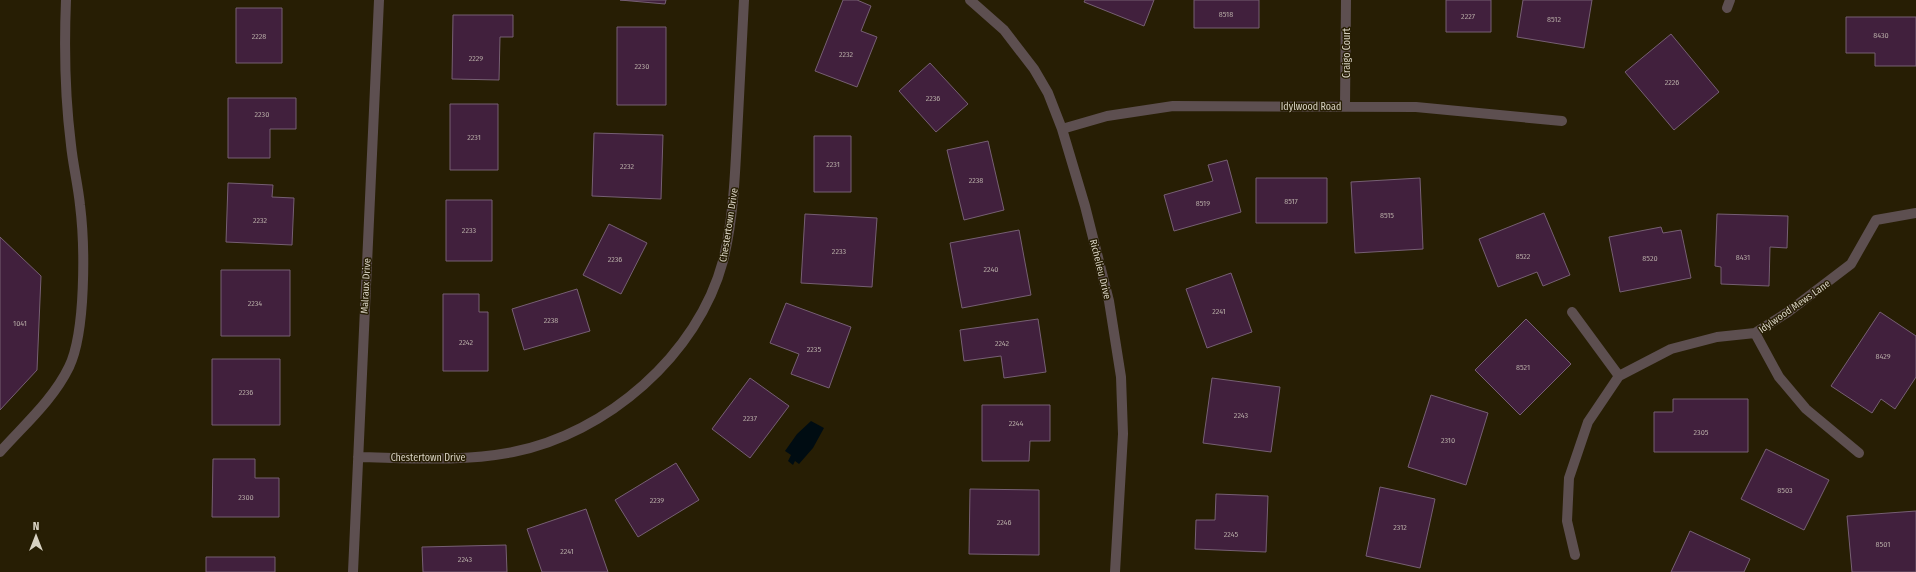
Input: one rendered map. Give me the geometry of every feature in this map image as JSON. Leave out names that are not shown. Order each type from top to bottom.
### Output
[{"type":"street","points":[[0,452],[55,392],[70,366],[81,321],[82,258],[80,207],[71,145],[66,84],[66,0]]},
{"type":"street","name":"Malraux Drive","points":[[352,572],[379,0]]},
{"type":"street","name":"Chestertown Drive","points":[[358,457],[457,459],[513,452],[564,437],[604,416],[640,389],[676,351],[694,327],[714,288],[723,261],[734,190],[744,0]]},
{"type":"street","name":"Richelieu Drive","points":[[970,0],[1004,30],[1034,69],[1048,93],[1062,128],[1085,206],[1109,301],[1121,377],[1123,434],[1115,572]]},
{"type":"street","name":"Craigo Court","points":[[1345,106],[1346,0]]},
{"type":"street","name":"Idylwood Road","points":[[1062,128],[1107,116],[1173,106],[1416,107],[1562,121]]},
{"type":"street","name":"Idylwood Mews Lane","points":[[1575,556],[1567,521],[1569,478],[1588,422],[1619,376],[1671,349],[1717,337],[1756,333],[1794,308],[1851,264],[1876,220],[1916,213]]},
{"type":"street","points":[[1572,312],[1619,376]]},
{"type":"street","points":[[1756,333],[1779,377],[1806,409],[1860,453]]},
{"type":"shaded area","points":[[811,421],[824,428],[813,448],[799,464],[795,461],[793,465],[788,461],[791,455],[785,451],[797,434]]},
{"type":"building","points":[[620,0],[666,0],[665,4]]},
{"type":"building","points":[[843,0],[857,0],[871,6],[861,31],[877,37],[857,87],[815,71]]},
{"type":"building","points":[[1085,0],[1154,0],[1144,26],[1084,2]]},
{"type":"building","points":[[1194,0],[1259,0],[1259,28],[1194,28]]},
{"type":"building","points":[[1446,0],[1491,0],[1491,32],[1446,32]]},
{"type":"building","points":[[1523,0],[1592,0],[1584,48],[1517,37]]},
{"type":"building","points":[[236,8],[282,8],[282,63],[236,63]]},
{"type":"building","points":[[453,15],[513,15],[513,37],[500,37],[499,80],[452,79]]},
{"type":"building","points":[[1846,17],[1916,17],[1916,66],[1875,66],[1875,53],[1846,53]]},
{"type":"building","points":[[617,27],[666,27],[666,105],[617,105]]},
{"type":"building","points":[[1671,34],[1719,92],[1674,130],[1625,72]]},
{"type":"building","points":[[930,63],[968,104],[936,132],[899,91]]},
{"type":"building","points":[[228,98],[296,98],[296,129],[270,129],[270,158],[228,158]]},
{"type":"building","points":[[450,104],[498,104],[498,170],[450,170]]},
{"type":"building","points":[[594,133],[663,135],[661,199],[592,196]]},
{"type":"building","points":[[814,136],[851,136],[851,192],[814,192]]},
{"type":"building","points":[[988,141],[1004,210],[964,220],[947,150]]},
{"type":"building","points":[[1227,160],[1241,212],[1174,231],[1164,195],[1213,181],[1208,165]]},
{"type":"building","points":[[1256,178],[1327,178],[1327,223],[1256,223]]},
{"type":"building","points":[[1420,178],[1423,249],[1355,253],[1351,182]]},
{"type":"building","points":[[228,183],[273,185],[272,197],[294,198],[292,245],[226,242]]},
{"type":"building","points":[[446,200],[492,200],[492,261],[446,261]]},
{"type":"building","points":[[1544,213],[1570,275],[1543,286],[1537,272],[1498,287],[1479,239]]},
{"type":"building","points":[[805,214],[877,218],[872,287],[801,283]]},
{"type":"building","points":[[1717,214],[1788,216],[1787,248],[1770,247],[1769,286],[1721,284],[1721,267],[1715,266]]},
{"type":"building","points":[[609,224],[647,243],[621,294],[583,275]]},
{"type":"building","points":[[1661,227],[1663,233],[1681,230],[1691,278],[1620,292],[1609,237]]},
{"type":"building","points":[[1019,230],[1031,295],[962,308],[950,243]]},
{"type":"building","points":[[0,237],[41,276],[37,370],[0,410]]},
{"type":"building","points":[[221,270],[290,270],[290,336],[221,336]]},
{"type":"building","points":[[1231,273],[1252,332],[1207,348],[1186,289]]},
{"type":"building","points":[[577,289],[590,331],[524,350],[512,309]]},
{"type":"building","points":[[443,294],[479,294],[479,312],[488,312],[488,371],[443,371]]},
{"type":"building","points":[[786,303],[851,327],[829,388],[791,374],[799,354],[770,343]]},
{"type":"building","points":[[1880,312],[1916,336],[1916,377],[1895,409],[1881,399],[1872,413],[1831,386]]},
{"type":"building","points":[[1038,319],[1046,372],[1004,378],[1001,356],[964,361],[960,330]]},
{"type":"building","points":[[1526,319],[1571,364],[1520,415],[1475,370]]},
{"type":"building","points":[[212,359],[280,359],[280,425],[212,425]]},
{"type":"building","points":[[750,378],[789,406],[750,458],[712,429]]},
{"type":"building","points":[[1212,378],[1280,387],[1271,452],[1203,443]]},
{"type":"building","points":[[1431,395],[1488,413],[1466,485],[1408,467]]},
{"type":"building","points":[[1673,399],[1748,399],[1748,452],[1654,452],[1654,412],[1673,412]]},
{"type":"building","points":[[982,405],[1050,405],[1050,441],[1030,441],[1029,461],[982,461]]},
{"type":"building","points":[[1766,449],[1829,480],[1804,530],[1741,499]]},
{"type":"building","points":[[213,459],[255,459],[255,478],[279,478],[279,517],[212,517]]},
{"type":"building","points":[[676,463],[699,500],[638,537],[615,500]]},
{"type":"building","points":[[1380,487],[1435,499],[1420,568],[1366,556]]},
{"type":"building","points":[[970,489],[1039,490],[1039,555],[969,554]]},
{"type":"building","points":[[1216,494],[1268,496],[1266,552],[1195,549],[1196,520],[1215,520]]},
{"type":"building","points":[[586,509],[608,572],[542,572],[527,529]]},
{"type":"building","points":[[1916,511],[1916,572],[1852,572],[1847,516]]},
{"type":"building","points":[[1690,531],[1750,559],[1744,572],[1671,572]]},
{"type":"building","points":[[506,545],[507,572],[423,572],[422,547]]},
{"type":"building","points":[[206,557],[275,557],[275,572],[206,572]]}]
